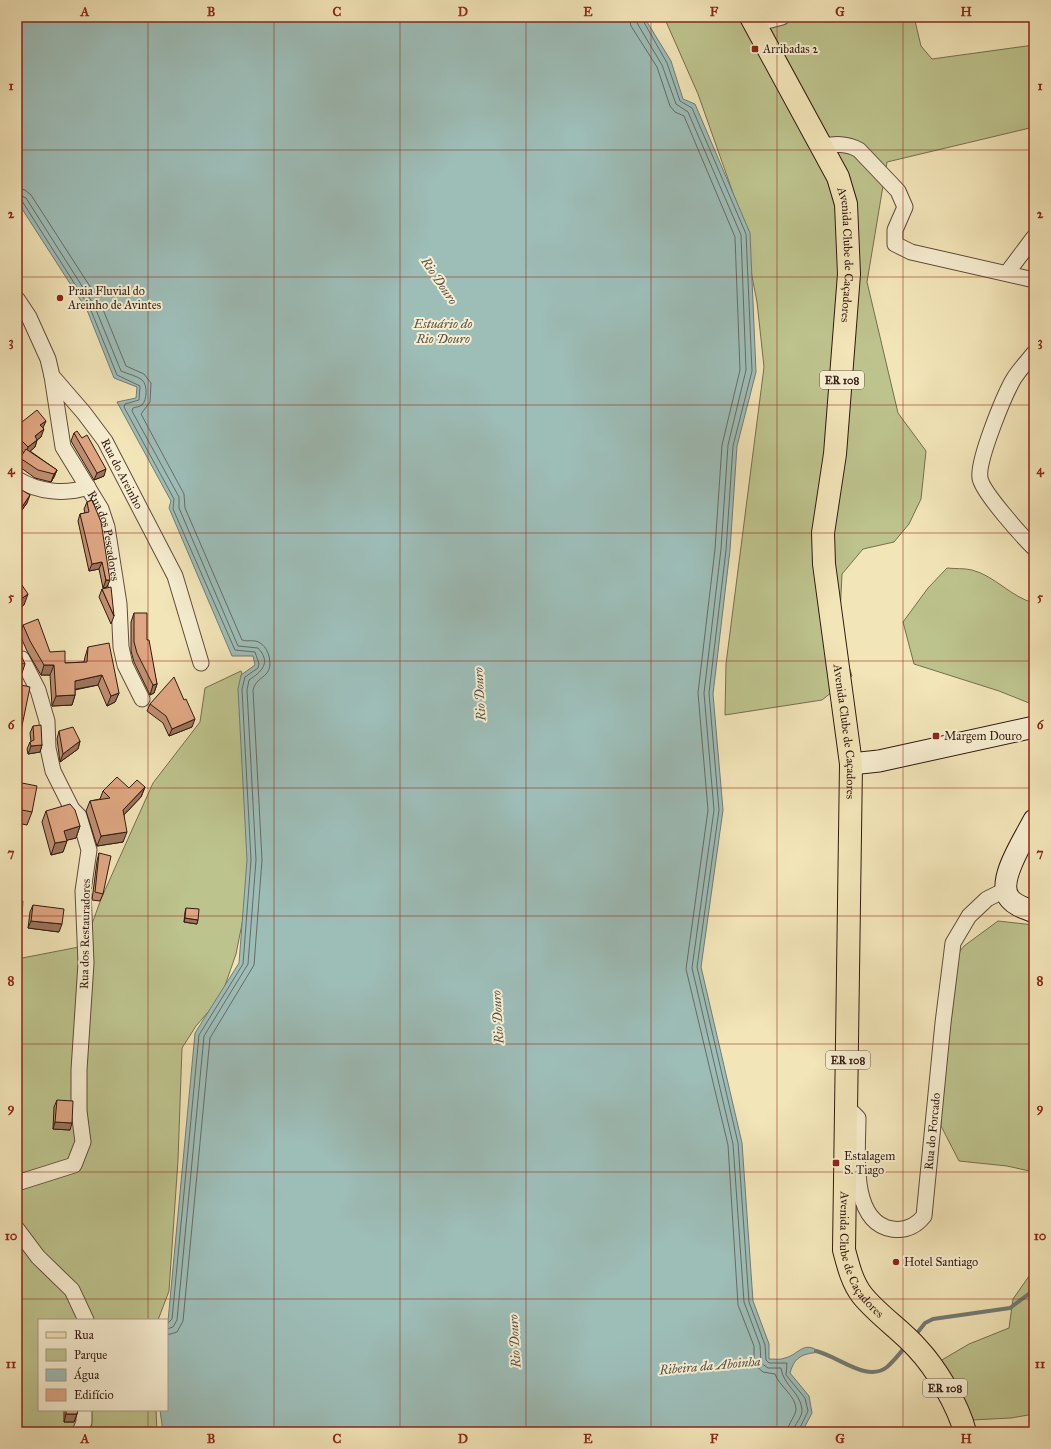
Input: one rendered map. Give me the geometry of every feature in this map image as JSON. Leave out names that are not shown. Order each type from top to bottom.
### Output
[{"type":"main road","name":"Avenida Clube de Caçadores","points":[[753,21],[838,177],[846,204],[849,274],[842,382],[835,454],[823,534],[824,564],[851,764],[844,1250],[850,1271],[861,1294],[880,1314],[910,1341],[935,1370],[951,1399],[965,1432]]},
{"type":"main road","points":[[851,764],[880,761],[1034,728]]},
{"type":"main road","points":[[1034,820],[1006,875],[1005,890],[1009,898],[1018,906],[1034,912]]},
{"type":"street","points":[[753,21],[782,17]]},
{"type":"street","points":[[822,146],[838,144],[851,145],[859,150],[898,192],[905,207],[895,230],[895,244],[898,247],[911,252],[1034,280]]},
{"type":"street","points":[[1007,273],[1034,237]]},
{"type":"street","name":"Rua do Areinho","points":[[17,299],[29,317],[48,359],[52,376],[84,413],[105,441],[138,502],[175,576],[201,663]]},
{"type":"street","points":[[1034,353],[1006,393],[983,454],[980,478],[987,492],[1020,535],[1034,548]]},
{"type":"street","name":"Rua dos Pescadores","points":[[52,376],[63,448],[101,510],[107,527],[120,604],[121,647],[125,665],[142,699]]},
{"type":"street","points":[[17,479],[43,489],[60,492],[75,491],[88,487]]},
{"type":"street","name":"Rua dos Restauradores","points":[[17,659],[22,660],[38,690],[47,721],[48,748],[53,771],[72,809],[79,816],[89,850],[83,891],[86,963],[79,1070],[79,1111],[83,1142],[74,1165],[17,1183]]},
{"type":"street","name":"Rua do Forcado","points":[[847,1107],[858,1118],[859,1192],[863,1205],[875,1220],[885,1228],[899,1230],[918,1225],[924,1216],[943,1023],[954,943],[969,916],[987,899],[1005,890]]},
{"type":"street","points":[[17,1229],[38,1257],[72,1290],[86,1319]]},
{"type":"street","points":[[80,1432],[84,1422],[84,1411]]},
{"type":"green space","points":[[664,17],[914,17],[921,46],[932,59],[1034,45],[1034,127],[887,162],[867,282],[898,413],[926,451],[921,499],[909,524],[894,542],[863,549],[842,574],[839,635],[852,676],[822,700],[725,715],[726,664],[764,367],[757,302],[739,210],[698,94]]},
{"type":"green space","points":[[947,568],[969,569],[980,573],[996,581],[1018,596],[1034,603],[1034,705],[999,691],[914,664],[903,622],[928,588]]},
{"type":"green space","points":[[241,671],[243,678],[253,900],[245,909],[236,954],[221,997],[196,1026],[182,1048],[178,1160],[169,1291],[158,1319],[38,1319],[38,1411],[156,1411],[157,1432],[17,1432],[17,959],[84,946],[101,899],[153,783],[200,722],[205,688]]},
{"type":"green space","points":[[17,900],[23,901],[20,947],[17,946]]},
{"type":"green space","points":[[998,921],[1034,925],[1034,1172],[1007,1166],[959,1161],[941,1126],[944,971],[964,946]]},
{"type":"green space","points":[[1034,1269],[1034,1414],[1011,1418],[972,1420],[935,1364],[969,1344],[1009,1328],[1013,1299]]},
{"type":"water","name":"Estuário do Rio Douro","points":[[17,17],[644,17],[671,61],[683,99],[695,104],[750,233],[756,372],[737,446],[730,550],[713,694],[723,810],[701,967],[742,1143],[753,1301],[769,1344],[769,1359],[783,1359],[809,1347],[820,1352],[801,1356],[795,1362],[790,1373],[809,1396],[812,1413],[802,1432],[163,1432],[160,1411],[168,1411],[168,1321],[195,1033],[239,963],[247,860],[238,689],[241,675],[255,665],[253,656],[232,656],[169,508],[171,501],[117,402],[136,398],[137,387],[114,378],[87,310],[17,201]]},
{"type":"building","points":[[37,410],[46,421],[40,425],[44,429],[35,436],[37,440],[28,447],[17,436],[17,426]]},
{"type":"building","points":[[77,431],[82,438],[87,435],[106,469],[97,473],[74,433]]},
{"type":"building","points":[[26,449],[57,470],[54,474],[38,470],[20,458]]},
{"type":"building","points":[[17,487],[30,495],[22,507],[17,503]]},
{"type":"building","points":[[92,500],[101,522],[110,580],[106,580],[102,562],[92,564],[80,514],[89,512],[87,502]]},
{"type":"building","points":[[17,578],[28,594],[17,602]]},
{"type":"building","points":[[111,587],[114,616],[102,589]]},
{"type":"building","points":[[134,613],[147,613],[147,640],[149,640],[157,684],[153,685],[137,653],[134,642]]},
{"type":"building","points":[[38,619],[50,652],[65,651],[65,663],[87,662],[88,647],[109,643],[119,693],[111,696],[102,675],[75,681],[75,695],[56,696],[54,665],[44,665],[30,641],[23,625]]},
{"type":"building","points":[[17,653],[21,655],[25,664],[20,663],[17,676]]},
{"type":"building","points":[[174,677],[184,700],[186,699],[195,719],[172,729],[166,716],[150,704]]},
{"type":"building","points":[[17,684],[30,687],[17,750]]},
{"type":"building","points":[[41,725],[42,745],[31,746],[30,742],[34,740],[33,726]]},
{"type":"building","points":[[73,727],[80,741],[63,754],[59,731]]},
{"type":"building","points":[[117,777],[129,788],[137,780],[145,787],[123,810],[127,832],[101,836],[90,801],[110,798],[103,791]]},
{"type":"building","points":[[17,782],[37,786],[32,812],[17,809]]},
{"type":"building","points":[[70,804],[75,810],[80,826],[64,831],[67,841],[55,843],[46,811]]},
{"type":"building","points":[[99,853],[111,856],[103,894],[95,892]]},
{"type":"building","points":[[33,905],[64,909],[62,924],[31,921]]},
{"type":"building","points":[[186,908],[199,909],[198,920],[185,918]]},
{"type":"building","points":[[57,1100],[73,1101],[72,1123],[55,1122]]},
{"type":"building","points":[[66,1411],[78,1411],[77,1414],[66,1414]]},
{"type":"waterway","name":"Ribeira da Aboinha","points":[[914,1337],[925,1323],[933,1319],[1010,1308],[1034,1290]]},
{"type":"waterway","name":"Ribeira da Aboinha","points":[[816,1351],[852,1367],[871,1372],[879,1371],[887,1367],[895,1360],[906,1346]]},
{"type":"place","name":"Arribadas 2","points":[[755,49]]},
{"type":"place","name":"Praia Fluvial do Areinho de Avintes","points":[[60,298]]},
{"type":"place","name":"Margem Douro","points":[[936,736]]},
{"type":"place","name":"Estalagem S. Tiago","points":[[836,1163]]},
{"type":"place","name":"Hotel Santiago","points":[[896,1262]]},
{"type":"water label","name":"Rio Douro","points":[[439,281]]},
{"type":"water label","name":"Rio Douro","points":[[480,694]]},
{"type":"water label","name":"Rio Douro","points":[[498,1017]]},
{"type":"water label","name":"Rio Douro","points":[[515,1341]]}]
